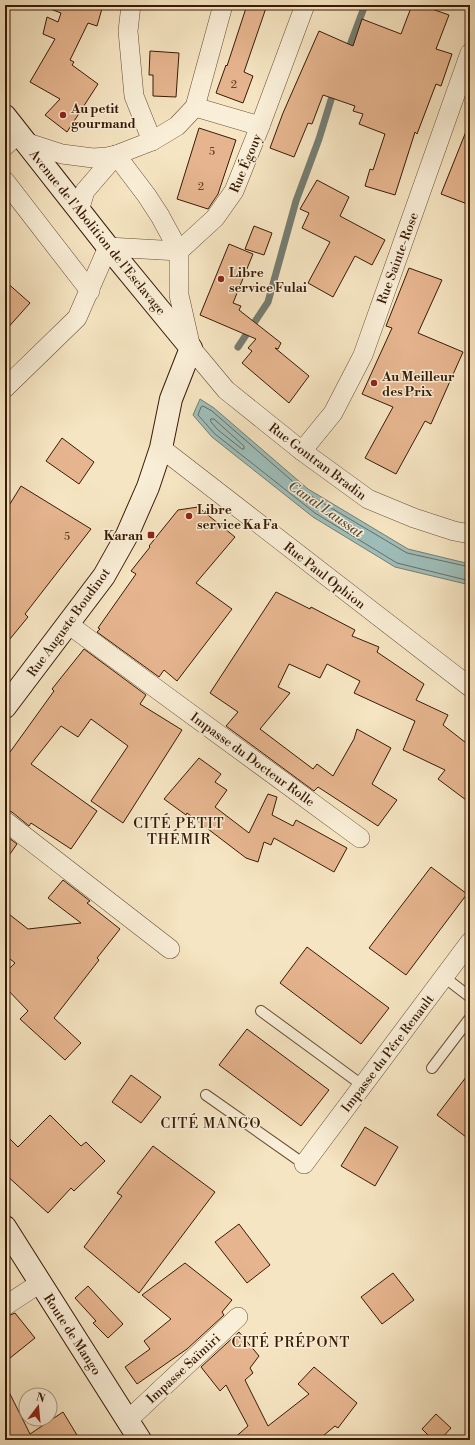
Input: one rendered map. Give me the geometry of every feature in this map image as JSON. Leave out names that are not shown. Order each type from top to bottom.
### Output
[{"type":"street","points":[[131,5],[128,31],[134,96],[152,141]]},
{"type":"street","points":[[16,140],[62,154],[93,158],[116,155],[152,141],[177,126],[195,107],[223,5]]},
{"type":"street","name":"Rue Égouy","points":[[179,251],[215,218],[234,191],[305,5]]},
{"type":"street","name":"Rue Sainte-Rose","points":[[302,451],[333,413],[363,355],[470,53]]},
{"type":"street","name":"Rue Égouy","points":[[195,107],[260,126]]},
{"type":"street","name":"Avenue de l'Abolition de l'Esclavage","points":[[5,116],[16,140],[79,211],[191,348]]},
{"type":"street","points":[[116,155],[157,211],[179,251],[179,295],[191,348]]},
{"type":"street","points":[[79,211],[85,191],[116,155]]},
{"type":"street","points":[[5,181],[90,291]]},
{"type":"street","points":[[5,388],[77,318],[108,247],[179,251]]},
{"type":"street","name":"Rue Gontran Bradin","points":[[191,348],[226,390],[302,451],[368,499],[414,518],[454,531],[470,534]]},
{"type":"street","name":"Rue Auguste Boudinot","points":[[5,707],[104,576],[127,535],[148,487],[160,448],[171,399],[191,348]]},
{"type":"street","name":"Rue Paul Ophion","points":[[160,448],[470,687]]},
{"type":"street","name":"Impasse du Docteur Rolle","points":[[68,624],[360,838]]},
{"type":"street","points":[[5,821],[170,950]]},
{"type":"street","name":"Impasse du Pére Renault","points":[[304,1164],[470,942]]},
{"type":"street","name":"Route de Mango","points":[[5,1227],[140,1440]]},
{"type":"street","points":[[5,1306],[40,1283]]},
{"type":"street","name":"Impasse Saïmiri","points":[[128,1420],[238,1317]]},
{"type":"lane","points":[[444,977],[470,996]]},
{"type":"lane","points":[[261,1011],[362,1085]]},
{"type":"lane","points":[[432,1068],[470,1018]]},
{"type":"lane","points":[[206,1095],[304,1164]]},
{"type":"water","name":"Canal Laussat","points":[[200,399],[214,408],[308,489],[408,549],[470,564],[470,585],[395,567],[313,517],[212,437],[193,415]]},
{"type":"building","points":[[45,5],[103,5],[97,26],[88,23],[70,60],[74,62],[72,65],[98,84],[67,132],[45,115],[60,99],[30,82],[55,39],[43,34],[47,17],[58,22],[61,13],[45,7]]},
{"type":"building","points":[[247,5],[267,5],[244,72],[253,76],[243,103],[216,93],[226,65],[227,66]]},
{"type":"building","points":[[412,5],[421,5],[449,15],[436,49],[452,54],[441,86],[436,84],[417,134],[415,132],[395,195],[365,186],[370,169],[373,170],[385,134],[359,124],[363,114],[353,111],[355,106],[323,95],[312,124],[308,123],[294,157],[270,148],[283,113],[319,31],[353,46],[362,19],[401,34]]},
{"type":"building","points":[[150,51],[179,53],[176,97],[153,96],[153,75],[149,75]]},
{"type":"building","points":[[470,124],[470,205],[441,194]]},
{"type":"building","points":[[199,128],[236,140],[218,194],[208,209],[177,199]]},
{"type":"building","points":[[317,180],[349,197],[340,216],[385,240],[372,265],[355,256],[333,297],[308,283],[330,242],[302,228],[309,213],[300,209]]},
{"type":"building","points":[[254,226],[272,233],[264,255],[245,249]]},
{"type":"building","points":[[229,244],[253,254],[233,303],[241,306],[239,310],[281,343],[278,349],[275,348],[309,376],[289,403],[242,363],[252,351],[248,348],[256,339],[200,315]]},
{"type":"building","points":[[409,268],[442,280],[418,333],[463,352],[431,424],[425,421],[396,474],[365,458],[393,407],[362,394],[392,328],[386,326]]},
{"type":"building","points":[[5,281],[30,303],[5,331]]},
{"type":"building","points":[[62,438],[94,462],[79,484],[46,461]]},
{"type":"building","points":[[21,486],[91,529],[25,614],[28,617],[5,645],[5,512]]},
{"type":"building","points":[[198,507],[235,537],[196,583],[232,609],[177,681],[164,670],[159,677],[97,632],[100,629],[98,628],[136,574],[131,571],[178,510]]},
{"type":"building","points":[[276,592],[310,609],[311,607],[355,630],[352,636],[379,647],[377,652],[424,684],[416,700],[448,715],[443,725],[470,746],[470,803],[438,779],[445,770],[403,750],[415,721],[354,693],[360,681],[327,664],[320,678],[289,664],[278,687],[290,693],[260,729],[313,769],[317,764],[333,776],[354,739],[357,729],[391,748],[372,784],[397,800],[378,826],[318,787],[314,791],[226,726],[238,712],[210,693]]},
{"type":"building","points":[[84,649],[146,695],[140,704],[182,730],[123,823],[91,801],[128,746],[91,719],[78,737],[61,726],[31,764],[97,811],[71,849],[31,823],[29,826],[12,812],[5,810],[5,759],[54,691],[52,689]]},
{"type":"building","points":[[199,758],[221,774],[215,782],[227,790],[215,807],[249,833],[268,794],[277,797],[272,815],[293,826],[296,820],[347,848],[334,872],[274,838],[271,845],[264,842],[258,862],[246,858],[187,813],[186,815],[164,799]]},
{"type":"building","points":[[5,835],[17,844],[5,861]]},
{"type":"building","points":[[431,867],[467,894],[406,975],[369,948]]},
{"type":"building","points":[[63,880],[90,901],[87,903],[120,929],[97,958],[99,960],[54,1018],[81,1043],[65,1060],[20,1019],[28,1011],[5,987],[5,973],[15,963],[5,955],[5,911],[28,929],[81,923],[48,898]]},
{"type":"building","points":[[307,947],[389,1008],[361,1044],[280,983]]},
{"type":"building","points":[[247,1029],[329,1090],[301,1126],[219,1065]]},
{"type":"building","points":[[470,1072],[470,1140],[437,1115]]},
{"type":"building","points":[[131,1075],[161,1097],[141,1123],[112,1102]]},
{"type":"building","points":[[50,1115],[81,1146],[86,1142],[105,1161],[74,1191],[71,1188],[48,1213],[5,1174],[5,1134],[18,1147]]},
{"type":"building","points":[[365,1127],[398,1147],[375,1186],[341,1166]]},
{"type":"building","points":[[153,1146],[215,1192],[139,1293],[84,1247],[122,1196],[117,1193]]},
{"type":"building","points":[[239,1224],[270,1265],[247,1283],[215,1242]]},
{"type":"building","points":[[185,1263],[232,1300],[222,1312],[224,1315],[187,1349],[137,1384],[125,1367],[150,1349],[144,1341],[171,1319],[142,1295]]},
{"type":"building","points":[[393,1273],[414,1300],[382,1324],[361,1297]]},
{"type":"building","points":[[88,1286],[123,1324],[108,1338],[93,1323],[96,1321],[75,1298]]},
{"type":"building","points":[[15,1313],[35,1338],[5,1362],[5,1317]]},
{"type":"building","points":[[239,1332],[259,1356],[250,1368],[253,1373],[245,1380],[268,1426],[309,1394],[298,1384],[314,1367],[357,1403],[338,1428],[335,1426],[318,1440],[232,1440],[248,1426],[226,1385],[220,1391],[201,1367]]},
{"type":"building","points":[[5,1384],[18,1410],[18,1427],[26,1427],[30,1434],[40,1427],[58,1427],[58,1415],[63,1412],[80,1440],[5,1440]]},
{"type":"building","points":[[436,1414],[451,1428],[440,1440],[433,1440],[422,1429]]},
{"type":"waterway","points":[[347,53],[365,5]]},
{"type":"waterway","points":[[238,347],[268,302],[296,201],[319,139],[334,90]]},
{"type":"place","name":"Au petit gourmand","points":[[63,115]]},
{"type":"place","name":"Libre service Fulai","points":[[221,279]]},
{"type":"place","name":"Au Meilleur des Prix","points":[[374,383]]},
{"type":"place","name":"Libre service Ka Fa","points":[[189,516]]},
{"type":"place","name":"Karan","points":[[151,535]]},
{"type":"district","name":"CITÉ PETIT THÉMIR","points":[[179,832]]},
{"type":"district","name":"CITÉ MANGO","points":[[211,1123]]},
{"type":"district","name":"CITÉ PRÉPONT","points":[[291,1342]]}]
